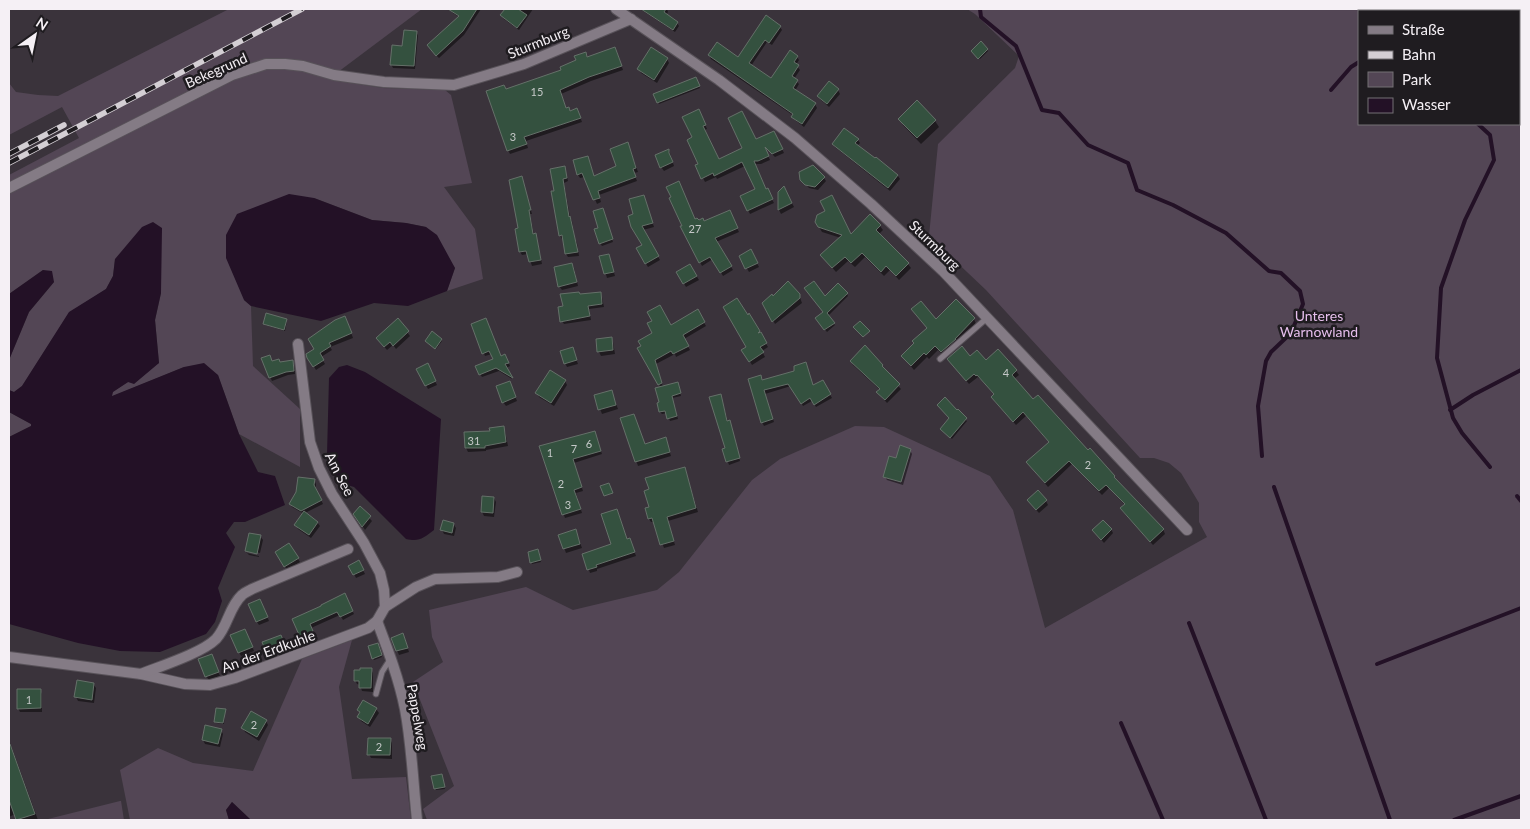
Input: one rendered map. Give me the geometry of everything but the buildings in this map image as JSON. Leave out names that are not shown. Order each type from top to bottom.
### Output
[{"type":"street","name":"Sturmburg","points":[[616,9],[719,80],[817,156],[871,204],[943,271],[1187,530]]},
{"type":"street","name":"Sturmburg","points":[[454,85],[524,64],[630,19]]},
{"type":"street","name":"Bekegrund","points":[[9,188],[232,75],[266,64],[303,66],[334,75],[384,82],[454,85]]},
{"type":"street","name":"Am See","points":[[298,344],[310,442],[319,468],[332,494],[364,543],[380,573],[385,607]]},
{"type":"street","points":[[141,674],[204,648],[216,639],[242,595],[252,589],[348,549]]},
{"type":"street","points":[[377,621],[385,607],[416,587],[435,579],[498,577],[517,572]]},
{"type":"street","name":"An der Erdkuhle","points":[[9,657],[141,674],[185,684],[210,685],[235,678],[344,638],[368,628],[377,621]]},
{"type":"street","name":"Pappelweg","points":[[377,621],[391,657],[404,708],[409,733],[417,820]]},
{"type":"lane","points":[[940,359],[988,318]]},
{"type":"lane","points":[[376,694],[382,672],[391,657]]},
{"type":"green space","points":[[229,9],[422,9],[334,75],[328,74],[332,80],[383,88],[445,90],[451,95],[472,183],[444,187],[475,229],[483,279],[447,291],[455,268],[426,227],[372,220],[314,198],[244,300],[251,306],[253,366],[300,409],[300,467],[239,434],[218,375],[184,367],[111,397],[112,392],[159,363],[155,320],[161,293],[115,259],[113,276],[106,289],[69,313],[22,386],[14,392],[9,390],[9,360],[29,312],[54,282],[43,270],[9,294],[9,175],[79,138],[62,107],[9,135],[9,83],[16,92],[58,96]]},
{"type":"green space","name":"Unteres Warnowland","points":[[967,9],[1521,9],[1521,820],[427,820],[423,809],[454,786],[413,682],[443,662],[432,637],[429,610],[526,587],[573,610],[657,590],[679,572],[752,480],[780,459],[855,426],[884,427],[990,476],[1013,510],[1045,628],[1207,537],[1199,522],[1199,503],[1181,473],[1169,463],[1154,458],[1140,458],[986,290],[929,236],[938,144],[1015,68],[1019,56],[975,14]]},
{"type":"green space","points":[[9,412],[31,424],[31,426],[9,437]]},
{"type":"green space","points":[[352,640],[339,687],[352,779],[406,777],[411,820],[251,820],[232,802],[226,810],[229,820],[130,820],[120,770],[158,748],[193,763],[253,771],[302,659]]},
{"type":"green space","points":[[120,801],[124,820],[44,820]]},
{"type":"water","points":[[289,194],[314,198],[372,220],[426,227],[437,235],[455,268],[447,291],[408,306],[374,303],[321,321],[251,306],[244,300],[226,258],[226,235],[237,214]]},
{"type":"water","points":[[153,222],[162,228],[161,293],[155,320],[159,363],[134,384],[128,382],[113,392],[112,396],[184,367],[204,363],[218,375],[239,434],[258,472],[275,476],[285,505],[245,522],[234,522],[226,533],[235,547],[218,588],[222,601],[215,622],[206,634],[160,652],[120,651],[78,643],[9,624],[9,437],[31,426],[31,424],[9,412],[9,390],[14,392],[22,386],[69,312],[106,289],[113,276],[115,259],[142,227]]},
{"type":"water","points":[[43,270],[52,271],[54,282],[29,312],[9,360],[9,294]]},
{"type":"water","points":[[347,365],[365,372],[441,419],[434,530],[421,539],[406,539],[354,487],[337,482],[327,455],[329,378],[339,367]]},
{"type":"water","points":[[232,802],[251,820],[229,820],[226,810]]},
{"type":"waterway","points":[[980,9],[981,17],[1016,46],[1042,110],[1059,113],[1088,145],[1128,163],[1137,190],[1173,205],[1226,233],[1269,271],[1281,273],[1300,291],[1303,304],[1291,333],[1271,352],[1266,361],[1258,406],[1262,456]]},
{"type":"waterway","points":[[1331,90],[1351,67],[1358,63]]},
{"type":"waterway","points":[[1479,125],[1490,135],[1494,160],[1465,220],[1441,288],[1437,358],[1453,418],[1462,433],[1490,467]]},
{"type":"waterway","points":[[1450,410],[1473,395],[1521,370]]},
{"type":"waterway","points":[[1274,487],[1390,820]]},
{"type":"waterway","points":[[1517,496],[1521,501]]},
{"type":"waterway","points":[[1377,664],[1521,608]]},
{"type":"waterway","points":[[1189,623],[1266,820]]},
{"type":"waterway","points":[[1121,723],[1163,820]]},
{"type":"waterway","points":[[1454,820],[1521,796]]},
{"type":"railway","points":[[9,163],[302,9]]},
{"type":"railway","points":[[9,154],[64,125]]}]
